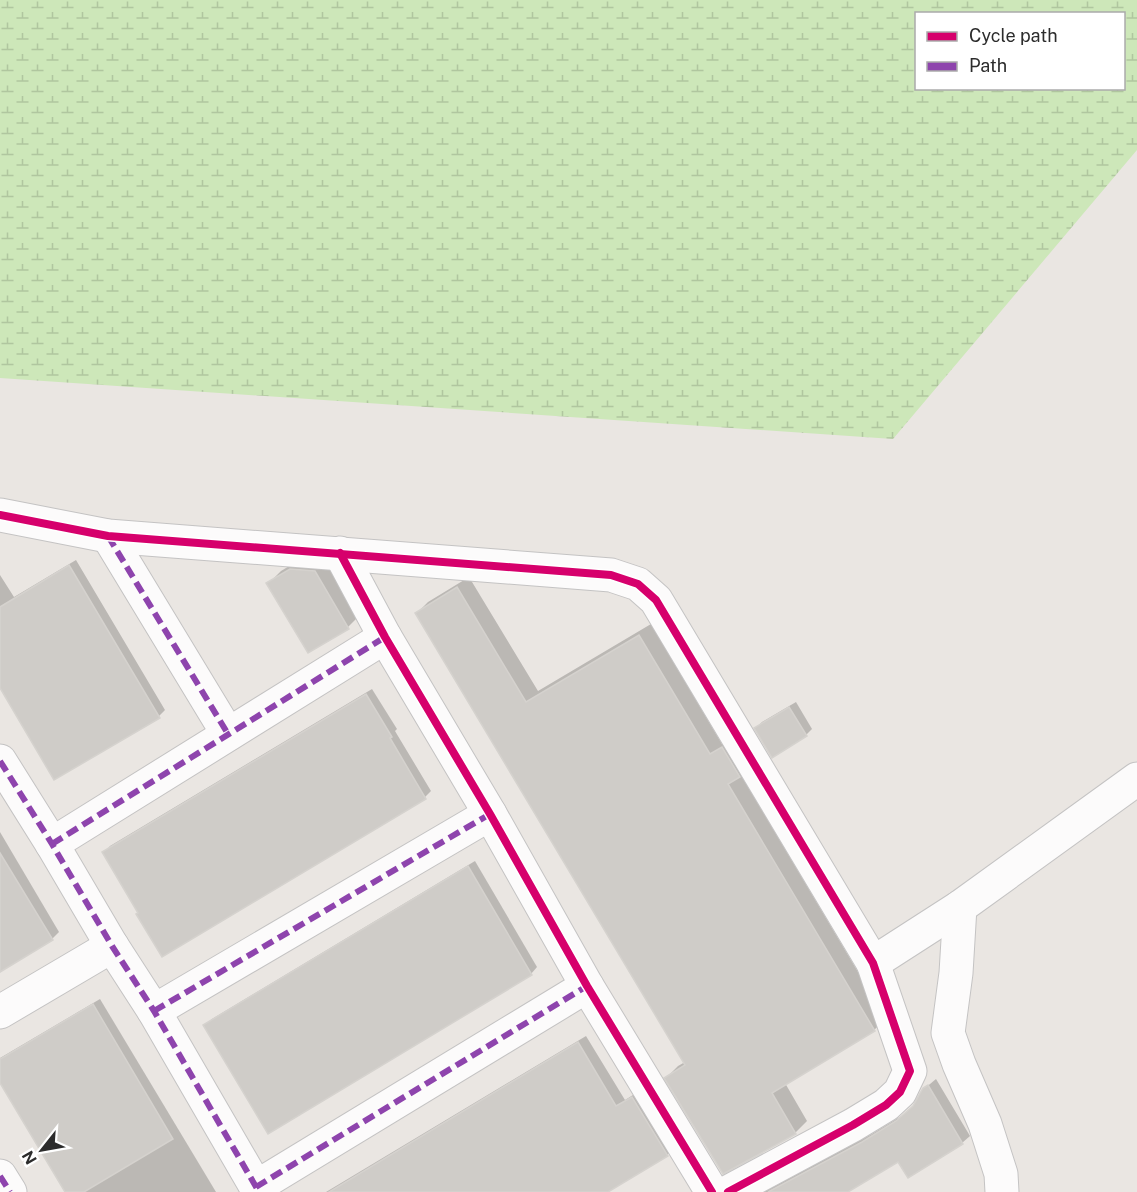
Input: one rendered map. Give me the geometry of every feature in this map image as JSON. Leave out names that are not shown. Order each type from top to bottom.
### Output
[{"type":"street","points":[[0,515],[108,536],[611,575],[638,584],[656,600],[873,963],[910,1071],[900,1092],[886,1105],[728,1192]]},
{"type":"street","points":[[108,536],[228,734]]},
{"type":"street","points":[[340,553],[385,638],[490,813],[587,986],[712,1192]]},
{"type":"street","points":[[52,844],[385,638]]},
{"type":"street","points":[[0,761],[154,1011],[258,1190],[587,986]]},
{"type":"street","points":[[873,963],[960,907],[1137,779]]},
{"type":"street","points":[[154,1011],[490,813]]},
{"type":"street","points":[[960,907],[956,973],[948,1033],[985,1124],[1001,1174],[1002,1192]]},
{"type":"street","points":[[0,1012],[112,946]]},
{"type":"street","points":[[896,1032],[948,1033]]},
{"type":"street","points":[[0,1176],[10,1192]]},
{"type":"green space","points":[[0,0],[1137,0],[1137,150],[893,439],[0,378]]},
{"type":"building","points":[[69,565],[160,718],[54,780],[0,688],[0,607]]},
{"type":"building","points":[[290,569],[315,571],[349,629],[308,653],[266,583]]},
{"type":"building","points":[[457,587],[526,702],[639,635],[710,754],[722,747],[740,777],[728,784],[875,1031],[772,1093],[796,1134],[723,1174],[664,1078],[685,1065],[415,613]]},
{"type":"building","points":[[366,694],[426,799],[162,957],[102,852]]},
{"type":"building","points":[[789,707],[807,736],[772,758],[754,728]]},
{"type":"building","points":[[0,853],[53,940],[0,972]]},
{"type":"building","points":[[468,866],[532,975],[268,1134],[203,1025]]},
{"type":"building","points":[[93,1004],[173,1139],[84,1192],[65,1192],[0,1083],[0,1059]]},
{"type":"building","points":[[578,1042],[616,1106],[632,1097],[668,1156],[608,1192],[329,1192]]},
{"type":"building","points":[[928,1085],[963,1144],[908,1178],[898,1162],[848,1192],[768,1192],[862,1142],[896,1121],[913,1106],[923,1088]]},
{"type":"marked path","points":[[108,536],[228,734]]},
{"type":"marked path","points":[[52,844],[385,637]]},
{"type":"marked path","points":[[0,761],[154,1011],[259,1192]]},
{"type":"marked path","points":[[154,1011],[490,814]]},
{"type":"marked path","points":[[256,1187],[587,986]]},
{"type":"marked path","points":[[0,1176],[10,1192]]},
{"type":"cycle path","points":[[0,515],[108,536],[611,575],[638,584],[656,600],[873,963],[910,1071],[900,1092],[886,1105],[728,1192]]},
{"type":"cycle path","points":[[340,553],[385,637],[490,814],[587,986],[712,1192]]}]
